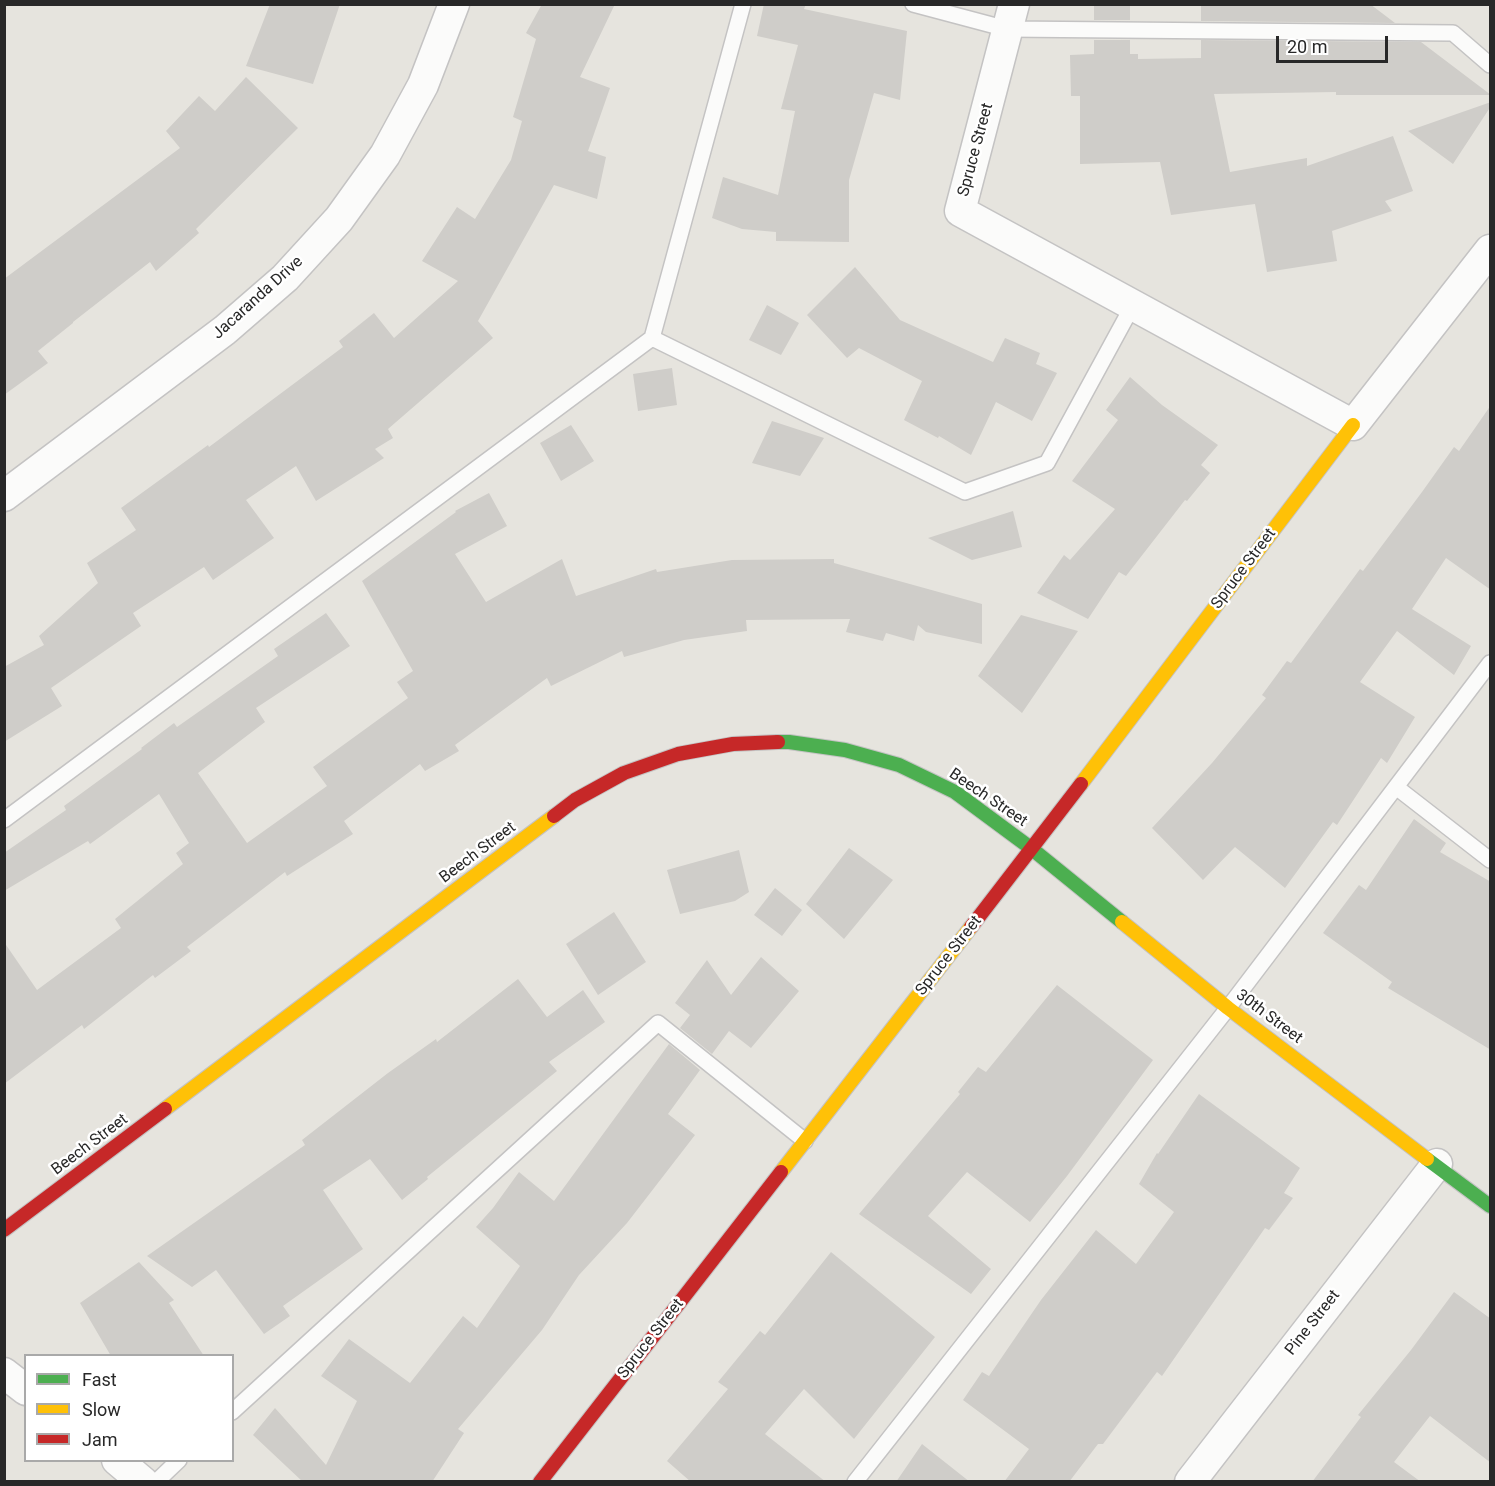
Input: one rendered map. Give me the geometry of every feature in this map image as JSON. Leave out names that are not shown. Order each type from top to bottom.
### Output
[{"type":"street","name":"Jacaranda Drive","points":[[4,496],[225,330],[285,278],[324,236],[385,155],[423,85],[454,4]]},
{"type":"street","name":"Spruce Street","points":[[1010,17],[960,211],[1353,425]]},
{"type":"street","name":"Spruce Street","points":[[540,1482],[1032,849],[1353,425],[1491,250]]},
{"type":"street","name":"Beech Street","points":[[4,1230],[575,800],[624,773],[678,754],[733,744],[789,742],[845,750],[899,765],[955,792],[1032,849]]},
{"type":"street","name":"30th Street","points":[[1032,849],[1228,1008],[1491,1206]]},
{"type":"street","name":"Pine Street","points":[[1190,1482],[1437,1164]]},
{"type":"street","points":[[4,1373],[24,1388]]},
{"type":"street","points":[[118,1462],[144,1482]]},
{"type":"lane","points":[[4,820],[652,338],[743,4]]},
{"type":"lane","points":[[913,4],[1010,17],[1452,33],[1491,65]]},
{"type":"lane","points":[[652,338],[965,492],[1047,463],[1132,305]]},
{"type":"lane","points":[[855,1482],[1228,1008],[1491,663]]},
{"type":"lane","points":[[1396,787],[1491,860]]},
{"type":"lane","points":[[234,1410],[658,1023],[805,1141]]},
{"type":"lane","points":[[156,1482],[178,1462]]},
{"type":"building","points":[[270,4],[340,4],[313,84],[246,66]]},
{"type":"building","points":[[542,4],[615,4],[580,77],[610,88],[588,151],[606,157],[597,199],[554,185],[478,321],[493,338],[388,429],[393,438],[375,449],[384,458],[316,501],[296,466],[246,500],[274,538],[213,580],[204,567],[133,613],[141,626],[51,688],[62,706],[4,742],[4,667],[44,645],[39,636],[98,583],[87,563],[136,530],[121,508],[208,445],[209,447],[343,347],[339,341],[374,313],[394,338],[458,281],[422,261],[457,207],[475,219],[511,160],[522,121],[513,117],[536,39],[526,33]]},
{"type":"building","points":[[764,4],[806,4],[804,9],[907,31],[900,100],[874,93],[849,180],[849,242],[776,241],[776,232],[742,229],[712,218],[723,177],[778,195],[795,111],[781,109],[798,45],[757,36]]},
{"type":"building","points":[[1094,4],[1130,4],[1130,20],[1094,20]]},
{"type":"building","points":[[1201,4],[1370,4],[1395,23],[1201,21]]},
{"type":"building","points":[[1094,40],[1130,40],[1130,54],[1138,54],[1138,59],[1201,58],[1201,40],[1421,42],[1491,95],[1336,95],[1336,92],[1214,94],[1230,172],[1307,158],[1307,166],[1393,136],[1413,191],[1385,201],[1392,211],[1332,231],[1337,261],[1267,272],[1255,204],[1171,215],[1160,162],[1080,164],[1080,96],[1071,96],[1070,55],[1094,54]]},
{"type":"building","points":[[246,77],[298,128],[196,229],[199,233],[156,271],[150,262],[38,351],[48,363],[4,395],[4,279],[180,148],[166,131],[199,96],[215,111]]},
{"type":"building","points":[[1491,102],[1491,106],[1453,164],[1408,131]]},
{"type":"building","points":[[855,267],[900,320],[993,362],[1005,338],[1040,353],[1036,364],[1057,373],[1032,421],[996,402],[971,455],[939,436],[938,438],[904,420],[922,381],[859,348],[847,358],[807,315]]},
{"type":"building","points":[[767,305],[799,323],[781,355],[749,340]]},
{"type":"building","points":[[672,368],[677,405],[638,411],[633,374]]},
{"type":"building","points":[[1130,377],[1162,405],[1218,445],[1201,465],[1210,473],[1187,501],[1185,500],[1126,576],[1119,572],[1088,619],[1037,593],[1064,555],[1070,560],[1115,509],[1072,481],[1118,420],[1106,410]]},
{"type":"building","points":[[1491,405],[1491,590],[1446,558],[1412,609],[1471,646],[1454,675],[1397,631],[1360,682],[1415,717],[1387,763],[1381,758],[1337,825],[1333,822],[1285,888],[1235,847],[1203,880],[1152,828],[1212,763],[1266,698],[1262,695],[1287,661],[1291,663],[1360,569],[1363,571],[1454,447],[1459,451]]},
{"type":"building","points":[[772,421],[824,438],[800,476],[752,463]]},
{"type":"building","points":[[571,425],[594,461],[561,481],[540,443]]},
{"type":"building","points":[[489,493],[507,526],[455,554],[486,602],[562,559],[576,596],[656,569],[657,572],[732,560],[834,559],[834,563],[982,604],[982,644],[926,632],[918,625],[914,641],[886,633],[883,641],[846,632],[850,619],[746,620],[747,631],[684,640],[624,657],[622,651],[551,686],[547,678],[455,745],[459,751],[425,771],[420,764],[344,821],[353,834],[287,876],[285,872],[187,947],[191,951],[155,978],[153,975],[84,1029],[82,1025],[4,1084],[4,942],[37,990],[121,928],[115,919],[183,864],[176,853],[189,843],[159,794],[90,844],[88,841],[4,891],[4,853],[66,810],[64,806],[174,723],[177,727],[278,656],[274,649],[326,613],[350,646],[256,708],[265,722],[198,773],[247,843],[327,786],[313,767],[408,698],[397,682],[413,671],[362,581],[455,511]]},
{"type":"building","points":[[1013,511],[1022,547],[972,560],[928,538]]},
{"type":"building","points":[[1021,615],[1078,631],[1022,713],[978,676]]},
{"type":"building","points":[[1414,819],[1446,843],[1440,852],[1491,882],[1491,1050],[1388,988],[1392,982],[1323,933],[1359,885],[1366,890]]},
{"type":"building","points":[[849,848],[893,880],[844,939],[806,904]]},
{"type":"building","points":[[739,850],[749,892],[735,901],[680,914],[667,870]]},
{"type":"building","points":[[775,888],[802,910],[782,936],[754,915]]},
{"type":"building","points":[[614,912],[646,962],[598,995],[566,944]]},
{"type":"building","points":[[761,957],[799,991],[751,1048],[729,1031],[712,1054],[680,1028],[690,1015],[675,1003],[707,960],[731,995]]},
{"type":"building","points":[[518,979],[547,1017],[583,990],[605,1022],[549,1062],[557,1071],[402,1200],[370,1159],[323,1190],[363,1249],[283,1306],[290,1316],[264,1334],[216,1270],[192,1287],[147,1256],[305,1145],[302,1140],[388,1073],[436,1039],[437,1042]]},
{"type":"building","points":[[1057,985],[1153,1060],[1030,1222],[967,1172],[928,1216],[991,1269],[971,1294],[859,1214],[960,1094],[958,1092],[978,1067],[986,1072]]},
{"type":"building","points":[[669,1044],[700,1070],[668,1114],[695,1135],[627,1223],[579,1275],[542,1330],[458,1429],[464,1433],[432,1482],[303,1482],[253,1435],[275,1408],[326,1465],[357,1401],[321,1376],[349,1339],[410,1383],[463,1316],[477,1328],[520,1266],[476,1227],[519,1172],[554,1201]]},
{"type":"building","points":[[1199,1094],[1300,1168],[1284,1193],[1293,1198],[1269,1230],[1265,1228],[1162,1376],[1157,1372],[1103,1444],[1098,1444],[1069,1482],[1004,1482],[1029,1449],[963,1400],[982,1372],[989,1376],[1041,1300],[1096,1230],[1136,1264],[1174,1212],[1139,1184],[1157,1153]]},
{"type":"building","points":[[831,1252],[935,1337],[854,1439],[804,1389],[765,1434],[826,1482],[691,1482],[667,1461],[728,1389],[718,1382],[760,1331],[765,1335]]},
{"type":"building","points":[[139,1262],[174,1300],[169,1303],[203,1354],[110,1354],[80,1303]]},
{"type":"building","points":[[1454,1292],[1491,1319],[1491,1463],[1430,1416],[1394,1462],[1421,1482],[1312,1482],[1361,1417],[1358,1415]]},
{"type":"building","points":[[922,1444],[970,1482],[896,1482]]},
{"type":"traffic: fast","points":[[778,742],[845,750],[899,765],[955,792],[1032,849],[1122,922]]},
{"type":"traffic: fast","points":[[1427,1159],[1490,1206]]},
{"type":"traffic: slow","points":[[1081,784],[1353,425]]},
{"type":"traffic: slow","points":[[165,1109],[554,816]]},
{"type":"traffic: slow","points":[[1122,922],[1228,1008],[1427,1159]]},
{"type":"traffic: slow","points":[[781,1172],[971,927]]},
{"type":"traffic: jam","points":[[554,816],[575,800],[624,773],[678,754],[733,744],[778,742]]},
{"type":"traffic: jam","points":[[971,927],[1081,784]]},
{"type":"traffic: jam","points":[[4,1230],[165,1109]]},
{"type":"traffic: jam","points":[[540,1482],[781,1172]]}]
